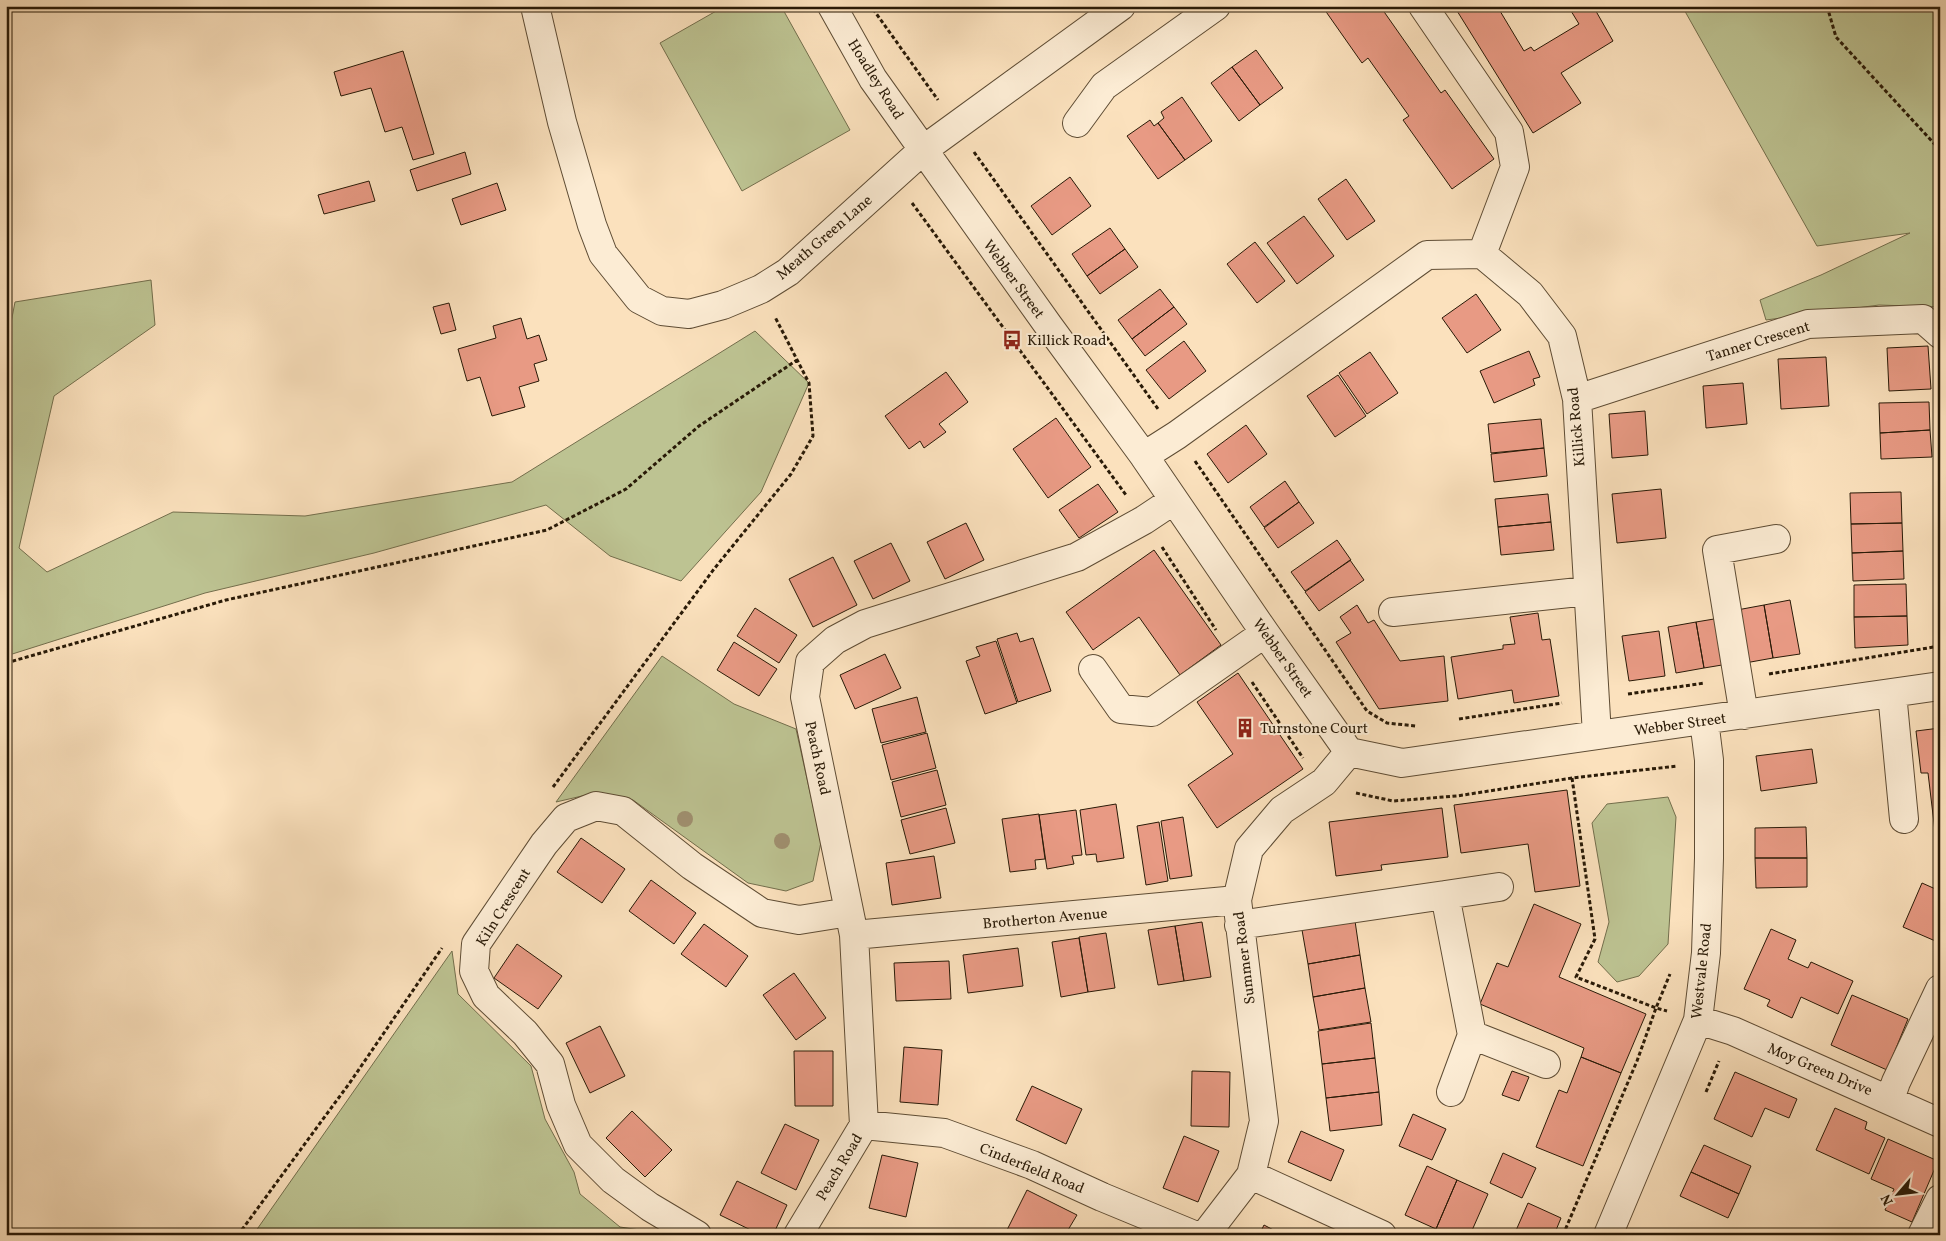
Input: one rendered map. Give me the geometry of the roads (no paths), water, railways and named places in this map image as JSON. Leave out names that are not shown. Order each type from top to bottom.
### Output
[{"type":"street","name":"Meath Green Lane","points":[[535,6],[562,122],[592,225],[604,254],[639,299],[662,311],[689,314],[723,305],[761,289],[788,272],[923,150],[1120,6]]},
{"type":"street","name":"Hoadley Road","points":[[832,6],[873,80],[923,150]]},
{"type":"street","points":[[1077,123],[1104,86],[1216,6]]},
{"type":"street","points":[[1144,456],[1177,435],[1427,255],[1482,254],[1514,167],[1509,132],[1423,6]]},
{"type":"street","name":"Webber Street","points":[[923,150],[1144,456],[1349,752],[1402,763],[1940,686]]},
{"type":"street","name":"Killick Road","points":[[1482,254],[1530,294],[1562,336],[1577,400],[1597,735]]},
{"type":"street","name":"Tanner Crescent","points":[[1577,400],[1808,324],[1923,320],[1940,334]]},
{"type":"street","name":"Peach Road","points":[[798,1235],[864,1125],[851,924],[805,697],[810,662],[834,640],[865,624],[1077,557],[1144,520],[1174,500]]},
{"type":"street","points":[[1744,715],[1717,550],[1776,539]]},
{"type":"street","points":[[1393,612],[1588,591]]},
{"type":"street","points":[[1093,669],[1120,709],[1152,712],[1265,633]]},
{"type":"street","points":[[1892,694],[1904,819]]},
{"type":"street","name":"Westvale Road","points":[[1608,1235],[1698,1020],[1706,952],[1710,858],[1709,760],[1704,720]]},
{"type":"street","name":"Summer Road","points":[[1250,1175],[1264,1122],[1238,912],[1249,849],[1282,810],[1324,782],[1349,752]]},
{"type":"street","name":"Kiln Crescent","points":[[697,1235],[650,1208],[613,1180],[578,1145],[561,1106],[550,1064],[525,1033],[486,996],[474,972],[476,944],[544,844],[566,818],[596,806],[623,811],[692,866],[762,913],[799,920],[851,924]]},
{"type":"street","name":"Brotherton Avenue","points":[[851,924],[1238,912],[1445,895],[1499,887]]},
{"type":"street","points":[[1445,895],[1472,1035],[1451,1092]]},
{"type":"street","points":[[1890,1099],[1896,1082],[1940,989]]},
{"type":"street","name":"Moy Green Drive","points":[[1698,1020],[1733,1031],[1890,1099],[1940,1123]]},
{"type":"street","points":[[1472,1035],[1546,1064]]},
{"type":"street","name":"Cinderfield Road","points":[[864,1125],[944,1133],[1032,1165],[1102,1197],[1194,1235]]},
{"type":"street","points":[[1205,1235],[1250,1175],[1382,1235]]},
{"type":"street","points":[[1922,1235],[1940,1199]]},
{"type":"place","name":"Killick Road","points":[[1012,340]]},
{"type":"place","name":"Turnstone Court","points":[[1245,728]]}]
